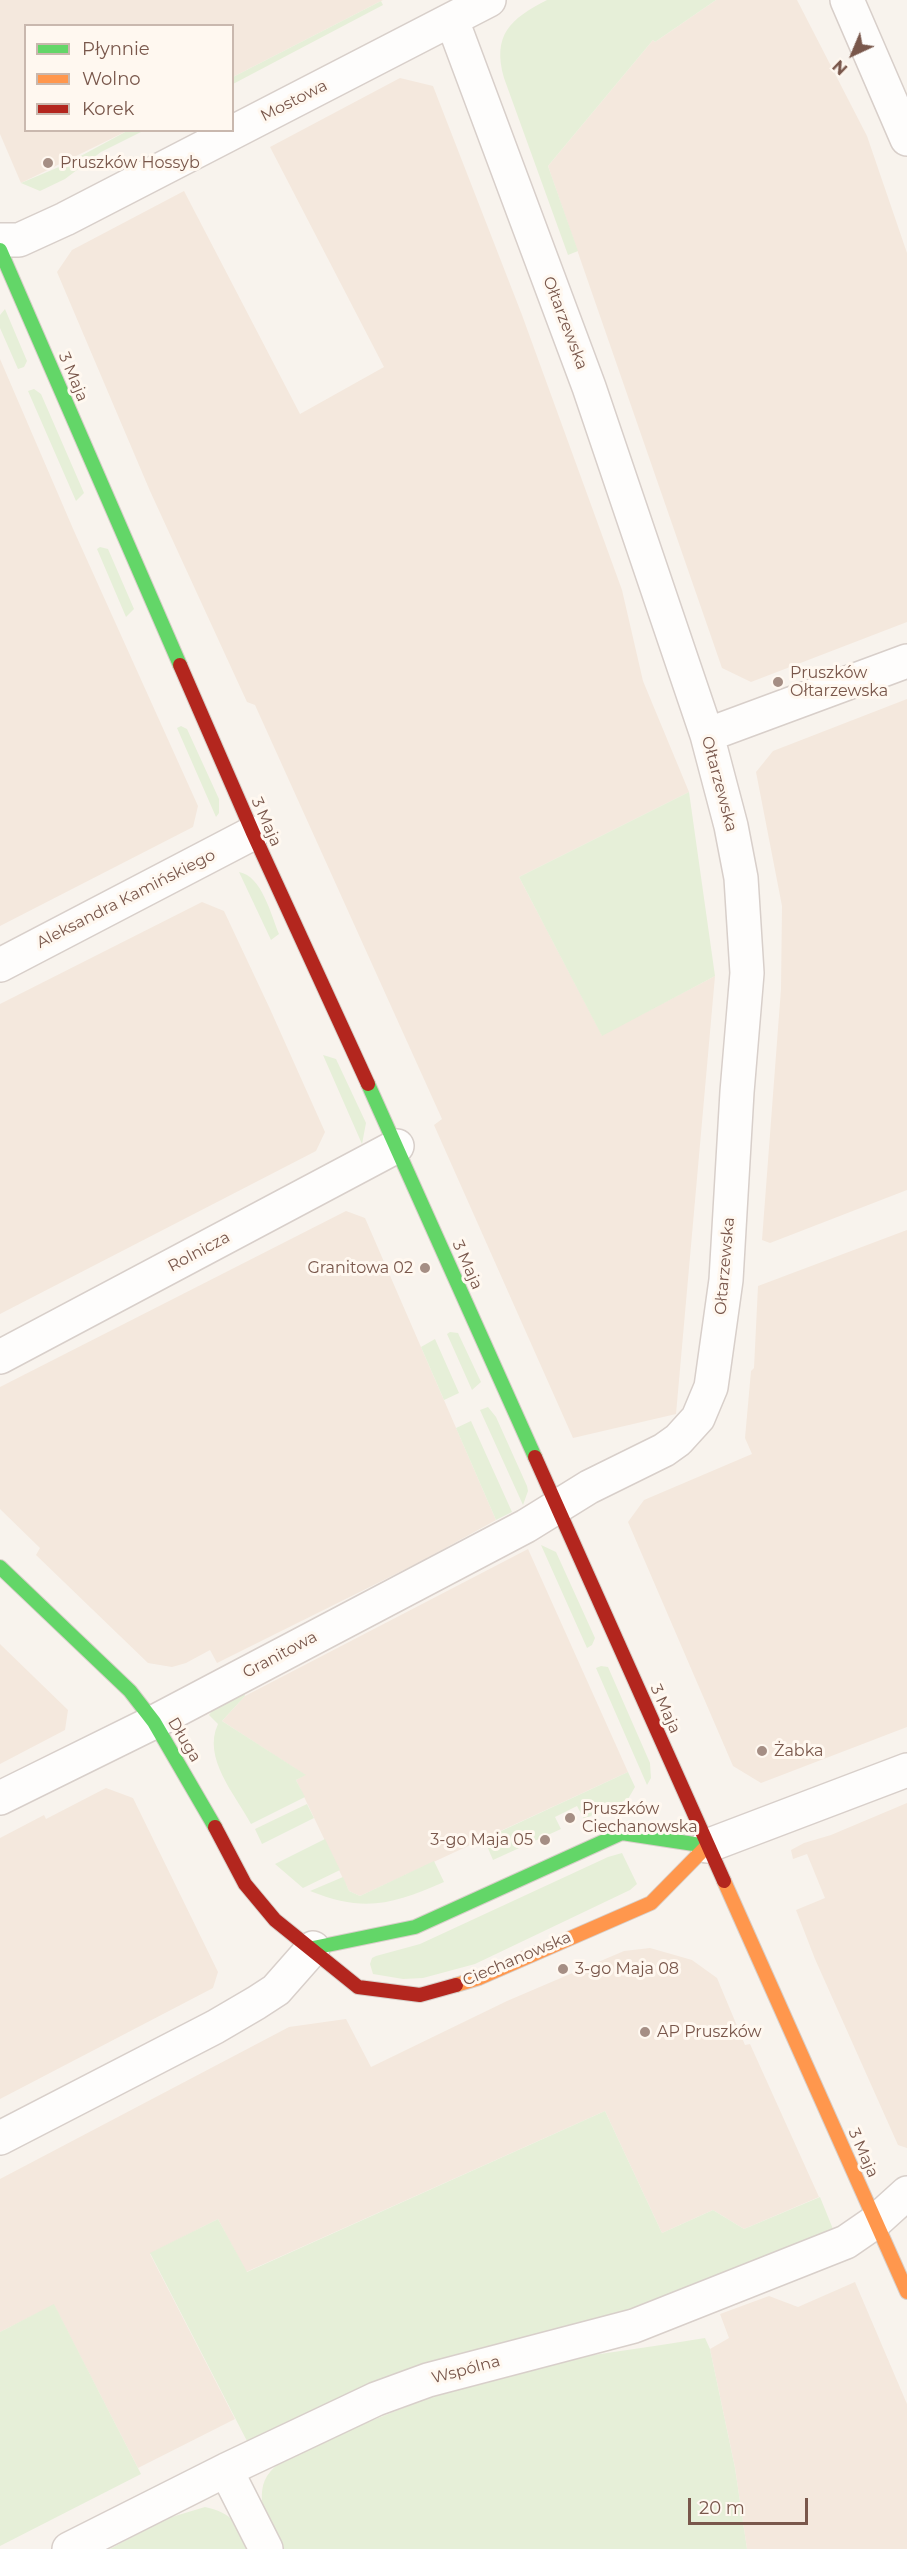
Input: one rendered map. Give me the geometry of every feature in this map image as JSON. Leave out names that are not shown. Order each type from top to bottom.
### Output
[{"type":"street","name":"Mostowa","points":[[234,132],[489,0]]},
{"type":"street","points":[[847,0],[907,140]]},
{"type":"street","name":"Ołtarzewska","points":[[452,20],[590,387],[707,735],[731,825],[741,878],[747,973],[737,1092],[726,1280],[711,1387],[698,1418],[678,1440],[664,1450],[589,1487],[558,1508]]},
{"type":"street","name":"Mostowa","points":[[0,240],[19,240],[234,132]]},
{"type":"street","name":"3 Maja","points":[[0,250],[253,833],[397,1146],[907,2292]]},
{"type":"street","points":[[707,735],[907,661]]},
{"type":"street","name":"Aleksandra Kamińskiego","points":[[0,964],[253,833]]},
{"type":"street","name":"Rolnicza","points":[[0,1357],[397,1146]]},
{"type":"street","name":"Granitowa","points":[[0,1798],[154,1722],[558,1508]]},
{"type":"street","name":"Długa","points":[[0,1567],[94,1654],[130,1691],[154,1722],[195,1790],[245,1884],[275,1920],[314,1948]]},
{"type":"street","name":"Ciechanowska","points":[[314,1948],[358,1987],[420,1995],[445,1989],[651,1903],[707,1846],[907,1770]]},
{"type":"street","name":"Ciechanowska","points":[[314,1948],[416,1927],[622,1833],[707,1846]]},
{"type":"street","points":[[0,2138],[215,2027],[256,2003],[276,1990],[314,1948]]},
{"type":"street","name":"Wspólna","points":[[69,2549],[226,2470],[397,2391],[428,2380],[634,2326],[846,2242],[875,2222],[907,2193]]},
{"type":"street","points":[[226,2470],[266,2549]]},
{"type":"shaded area","points":[[0,0],[383,0],[234,76],[234,24],[24,24],[24,132],[125,132],[21,183],[0,134]]},
{"type":"shaded area","points":[[716,0],[797,0],[867,136],[907,253],[907,622],[751,682],[722,668],[548,166],[653,40],[655,42]]},
{"type":"shaded area","points":[[400,78],[433,86],[522,315],[622,590],[643,681],[689,792],[519,877],[602,1035],[715,976],[676,1414],[573,1438],[434,1125],[442,1119],[255,705],[247,702],[150,491],[57,272],[72,250],[184,191],[300,414],[384,367],[270,147]]},
{"type":"shaded area","points":[[0,359],[74,531],[198,806],[193,827],[0,926]]},
{"type":"shaded area","points":[[907,699],[907,1190],[770,1243],[762,1240],[781,989],[782,906],[756,772],[773,751]]},
{"type":"shaded area","points":[[202,902],[224,911],[270,1009],[325,1132],[316,1151],[0,1314],[0,1004]]},
{"type":"shaded area","points":[[346,1211],[365,1218],[496,1520],[422,1561],[217,1663],[210,1650],[186,1663],[172,1667],[148,1663],[36,1555],[40,1548],[0,1509],[0,1387]]},
{"type":"shaded area","points":[[907,1230],[907,1727],[761,1783],[733,1766],[628,1522],[644,1500],[752,1454],[745,1438],[751,1371],[754,1368],[758,1286]]},
{"type":"shaded area","points":[[528,1549],[628,1772],[360,1896],[349,1891],[296,1780],[305,1775],[222,1721],[245,1696]]},
{"type":"shaded area","points":[[0,1644],[68,1710],[65,1730],[0,1764]]},
{"type":"shaded area","points":[[106,1788],[133,1798],[218,1972],[213,1988],[0,2099],[0,1838],[44,1815],[46,1819]]},
{"type":"shaded area","points":[[907,1803],[907,2148],[898,2145],[815,1959],[796,1910],[825,1898],[807,1854],[793,1859],[791,1850]]},
{"type":"shaded area","points":[[650,1948],[692,1960],[717,1978],[745,2045],[750,2044],[819,2197],[744,2229],[713,2210],[662,2233],[605,2111],[246,2272],[218,2219],[150,2254],[235,2419],[138,2468],[54,2305],[0,2332],[0,2179],[289,2027],[346,2019],[371,2067],[507,2001],[624,1951]]},
{"type":"shaded area","points":[[855,2282],[907,2404],[907,2549],[747,2549],[735,2468],[710,2349],[729,2338],[720,2314],[769,2296],[798,2307]]},
{"type":"green space","points":[[547,0],[716,0],[655,42],[653,40],[548,166],[578,251],[568,255],[504,78],[501,63],[500,50],[507,30],[523,14]]},
{"type":"green space","points":[[381,1],[383,5],[234,83],[234,76]]},
{"type":"green space","points":[[125,132],[141,132],[101,152],[65,179],[40,191],[21,183],[66,164]]},
{"type":"green space","points":[[5,309],[27,361],[24,367],[18,369],[0,328],[0,315]]},
{"type":"green space","points":[[34,389],[41,394],[84,493],[76,501],[28,391]]},
{"type":"green space","points":[[100,547],[108,549],[134,609],[126,617],[97,549]]},
{"type":"green space","points":[[181,726],[187,729],[219,799],[219,813],[216,817],[177,728]]},
{"type":"green space","points":[[689,792],[715,976],[602,1036],[519,877]]},
{"type":"green space","points":[[239,872],[254,881],[265,897],[279,934],[271,940]]},
{"type":"green space","points":[[323,1055],[336,1059],[366,1123],[362,1144]]},
{"type":"green space","points":[[458,1333],[481,1382],[472,1390],[447,1334]]},
{"type":"green space","points":[[435,1339],[459,1393],[444,1400],[421,1347]]},
{"type":"green space","points":[[488,1407],[496,1417],[527,1486],[528,1491],[523,1505],[480,1410]]},
{"type":"green space","points":[[471,1421],[512,1512],[496,1520],[456,1428]]},
{"type":"green space","points":[[541,1545],[556,1552],[595,1638],[592,1645],[587,1648]]},
{"type":"green space","points":[[608,1667],[650,1763],[651,1778],[647,1785],[596,1668]]},
{"type":"green space","points":[[243,1691],[245,1696],[222,1721],[306,1775],[296,1780],[305,1797],[251,1824],[222,1776],[214,1750],[214,1737],[218,1724],[209,1715],[215,1707]]},
{"type":"green space","points":[[628,1772],[635,1787],[628,1799],[584,1819],[577,1806],[555,1817],[561,1829],[493,1860],[484,1839]]},
{"type":"green space","points":[[307,1804],[314,1818],[262,1844],[255,1829]]},
{"type":"green space","points":[[325,1839],[340,1870],[303,1888],[275,1864]]},
{"type":"green space","points":[[622,1853],[637,1884],[630,1890],[475,1964],[423,1978],[403,1979],[373,1974],[370,1964],[372,1958],[376,1956],[420,1944],[608,1857]]},
{"type":"green space","points":[[434,1861],[444,1882],[394,1900],[363,1904],[329,1898],[310,1891],[343,1877],[349,1891],[360,1896]]},
{"type":"green space","points":[[605,2111],[662,2233],[713,2210],[744,2229],[820,2197],[835,2234],[622,2316],[248,2443],[150,2253],[218,2219],[247,2272]]},
{"type":"green space","points":[[54,2304],[141,2474],[0,2546],[0,2332]]},
{"type":"green space","points":[[705,2338],[710,2349],[735,2468],[747,2549],[278,2549],[266,2521],[262,2490],[270,2472],[298,2451],[419,2402],[507,2373],[573,2358]]},
{"type":"green space","points":[[205,2507],[222,2513],[234,2521],[251,2549],[110,2549],[165,2519]]},
{"type":"traffic: fast","points":[[0,250],[180,665]]},
{"type":"traffic: fast","points":[[368,1084],[535,1457]]},
{"type":"traffic: fast","points":[[0,1567],[130,1691],[154,1722],[215,1827]]},
{"type":"traffic: fast","points":[[313,1948],[415,1927],[622,1833],[707,1846]]},
{"type":"traffic: slow","points":[[456,1985],[479,1978],[651,1903],[707,1846]]},
{"type":"traffic: slow","points":[[724,1881],[907,2292]]},
{"type":"traffic: jam","points":[[180,665],[253,833],[368,1084]]},
{"type":"traffic: jam","points":[[535,1457],[724,1881]]},
{"type":"traffic: jam","points":[[215,1827],[245,1884],[275,1920],[358,1987],[420,1995],[456,1985]]},
{"type":"place","name":"Pruszków Hossyb","points":[[48,163]]},
{"type":"place","name":"Pruszków Ołtarzewska","points":[[778,682]]},
{"type":"place","name":"Granitowa 02","points":[[425,1268]]},
{"type":"place","name":"Żabka","points":[[762,1751]]},
{"type":"place","name":"Pruszków Ciechanowska","points":[[570,1818]]},
{"type":"place","name":"3-go Maja 05","points":[[545,1840]]},
{"type":"place","name":"3-go Maja 08","points":[[563,1969]]},
{"type":"place","name":"AP Pruszków","points":[[645,2032]]}]
